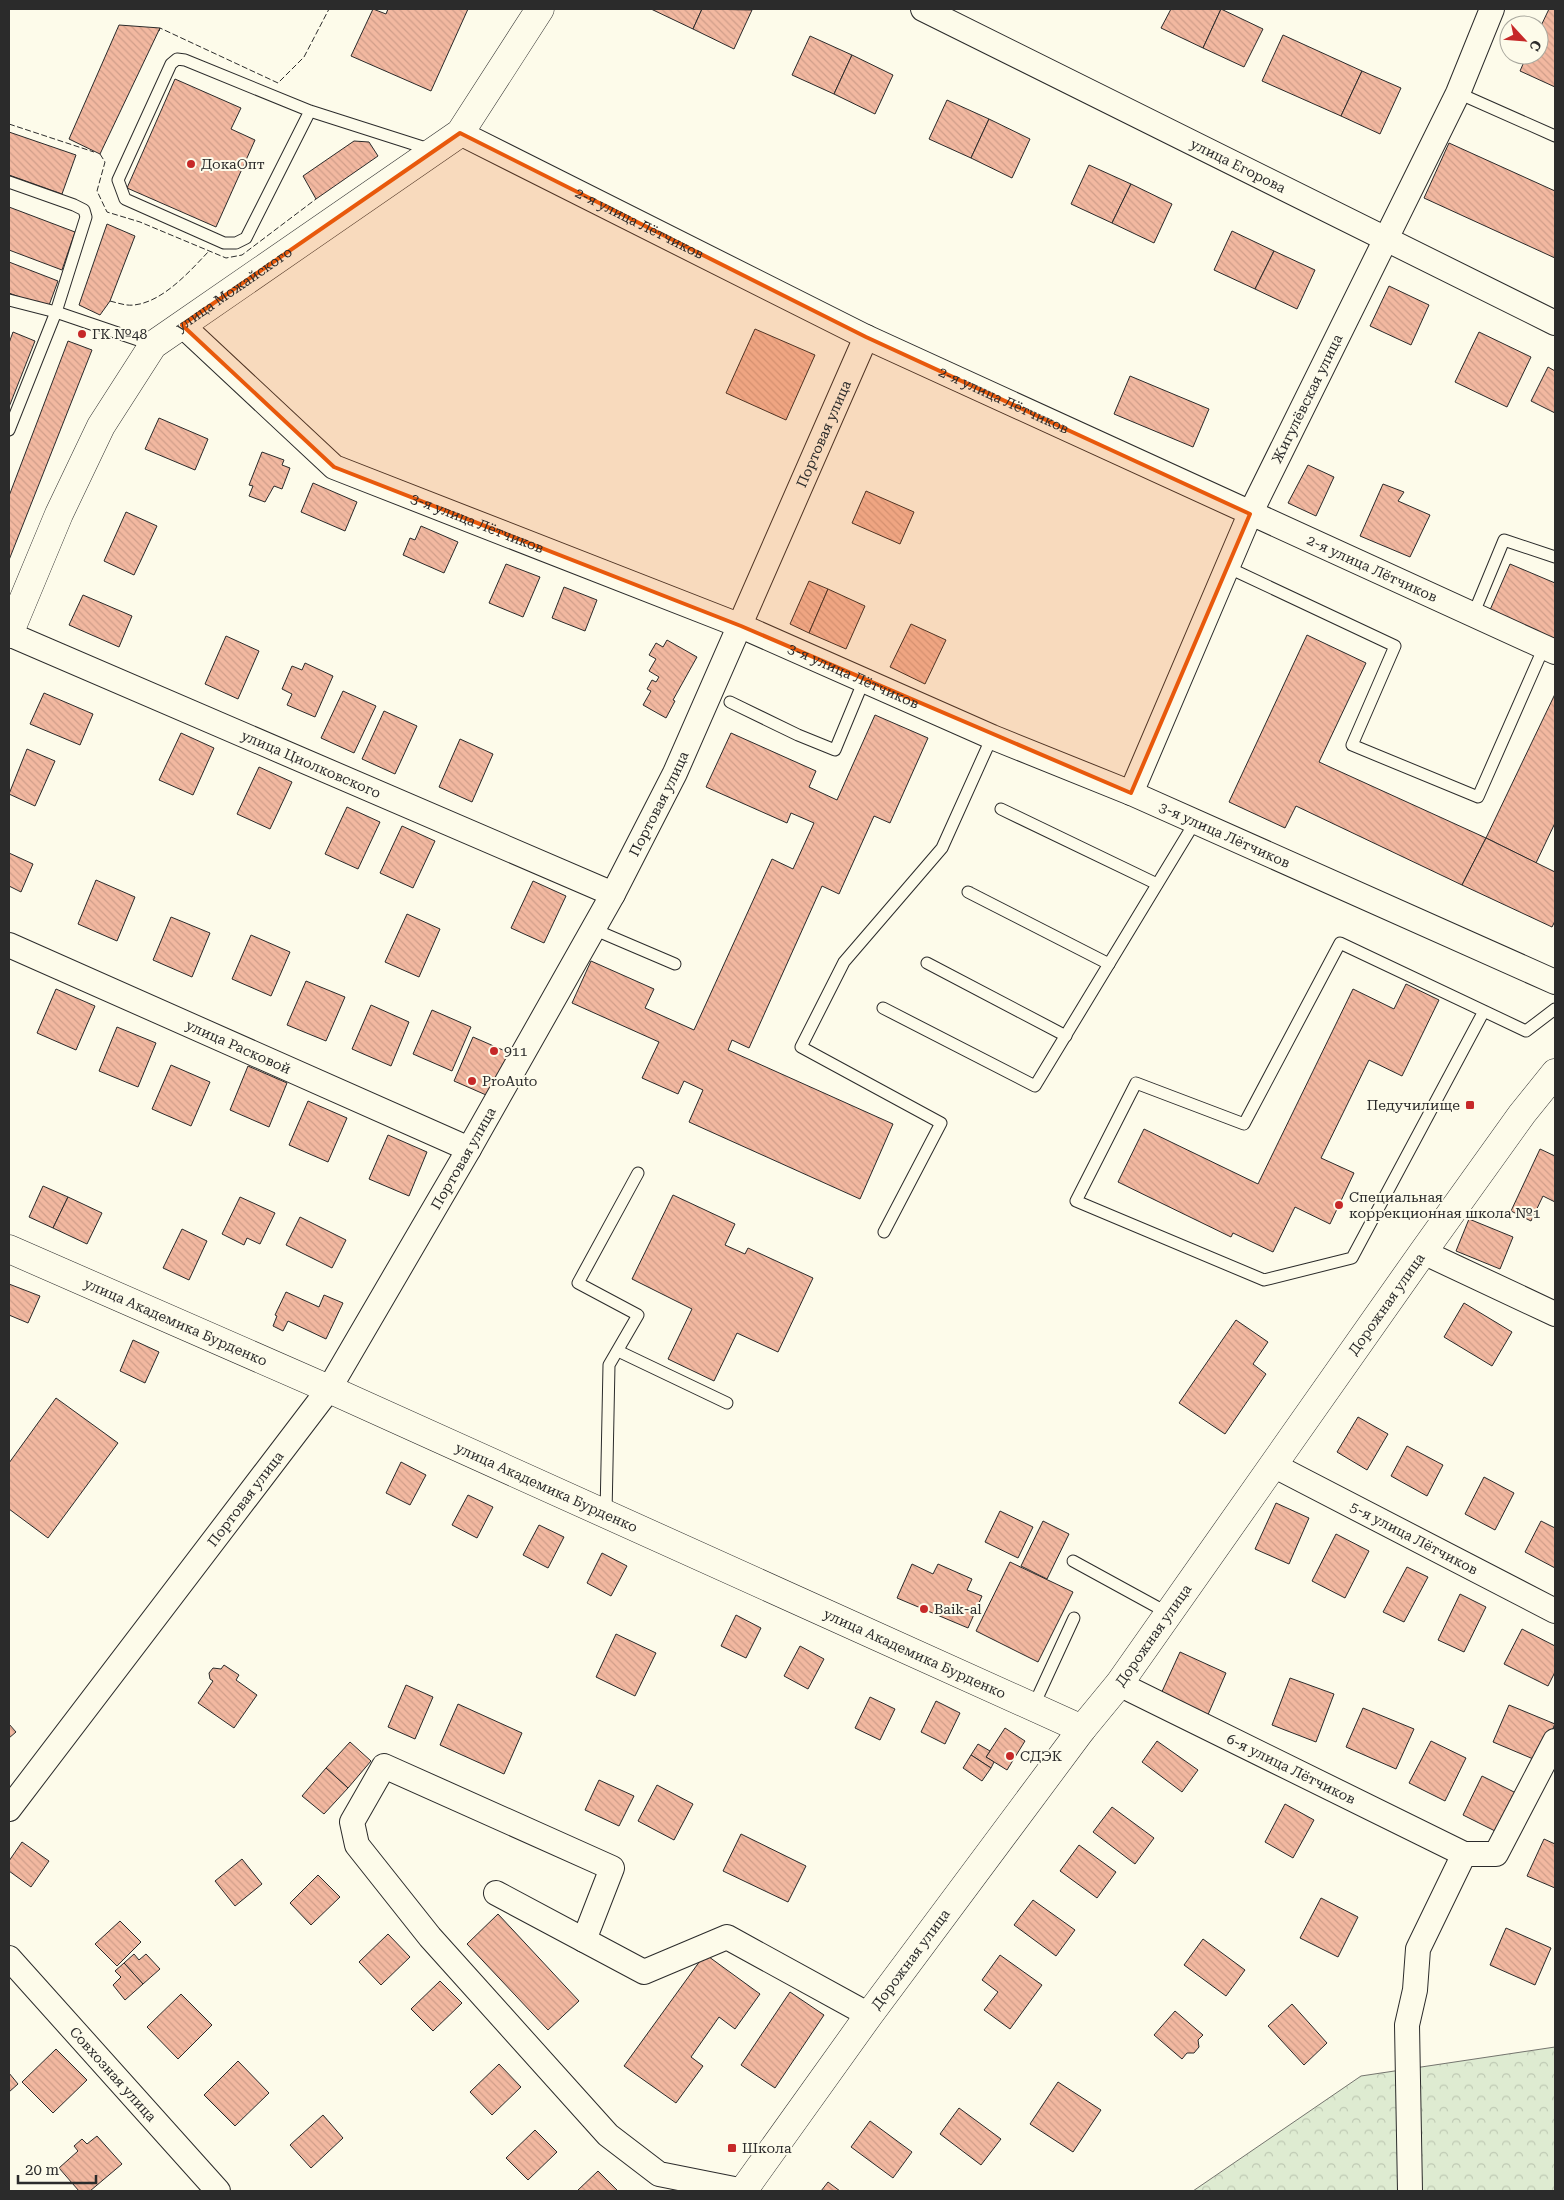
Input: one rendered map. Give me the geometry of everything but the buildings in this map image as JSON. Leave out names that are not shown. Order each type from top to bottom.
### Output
[{"type":"street","name":"улица Можайского","points":[[9,634],[59,514],[101,426],[153,345],[460,133],[540,9]]},
{"type":"street","name":"улица Егорова","points":[[923,9],[1555,323]]},
{"type":"street","name":"Жигулёвская улица","points":[[1131,793],[1250,514],[1458,93],[1492,9]]},
{"type":"street","name":"2-я улица Лётчиков","points":[[460,133],[866,337],[1550,650]]},
{"type":"street","name":"3-я улица Лётчиков","points":[[182,326],[334,467],[741,626],[992,737],[1131,793],[1555,982]]},
{"type":"street","name":"Портовая улица","points":[[9,1809],[329,1389],[469,1149],[613,894],[675,773],[866,337]]},
{"type":"street","name":"улица Циолковского","points":[[9,634],[613,894]]},
{"type":"street","name":"улица Расковой","points":[[9,945],[469,1149]]},
{"type":"street","name":"Дорожная улица","points":[[743,2191],[870,2015],[1082,1729],[1119,1684],[1423,1252],[1522,1114],[1555,1073]]},
{"type":"street","name":"улица Академика Бурденко","points":[[9,1249],[329,1389],[1082,1729]]},
{"type":"street","points":[[1423,1252],[1555,1314]]},
{"type":"street","name":"5-я улица Лётчиков","points":[[1273,1465],[1555,1611]]},
{"type":"street","name":"6-я улица Лётчиков","points":[[1119,1684],[1464,1854]]},
{"type":"street","points":[[1410,2191],[1407,2026],[1415,1990],[1418,1949],[1464,1854],[1496,1854],[1555,1741]]},
{"type":"street","points":[[584,1940],[612,1868],[384,1766],[352,1822],[358,1844],[430,1937],[608,2135],[659,2174],[743,2191]]},
{"type":"street","points":[[496,1893],[644,1972],[727,1937],[870,2015]]},
{"type":"street","name":"Совхозная улица","points":[[9,1958],[218,2191]]},
{"type":"lane","points":[[310,111],[246,238],[236,243],[224,243],[125,199],[118,180],[171,64],[177,59],[185,60],[310,111],[434,150]]},
{"type":"lane","points":[[1458,93],[1555,136]]},
{"type":"lane","points":[[9,182],[74,205],[84,210],[86,217],[56,312],[9,430]]},
{"type":"lane","points":[[9,300],[56,312],[153,345]]},
{"type":"lane","points":[[1473,615],[1504,540],[1555,557]]},
{"type":"lane","points":[[1227,567],[1395,646],[1352,745],[1478,797],[1550,650]]},
{"type":"lane","points":[[730,702],[798,735],[835,750],[864,680]]},
{"type":"lane","points":[[884,1232],[941,1122],[801,1047],[844,962],[942,848],[992,737]]},
{"type":"lane","points":[[1001,809],[1157,884]]},
{"type":"lane","points":[[883,1008],[1035,1086],[1196,822]]},
{"type":"lane","points":[[968,892],[1109,964]]},
{"type":"lane","points":[[593,930],[675,964]]},
{"type":"lane","points":[[1484,1011],[1352,1258],[1264,1280],[1076,1201],[1136,1083],[1244,1124],[1340,943],[1484,1011],[1526,1031],[1555,1009]]},
{"type":"lane","points":[[927,963],[1066,1036]]},
{"type":"lane","points":[[606,1514],[609,1366],[638,1315],[578,1283],[638,1173]]},
{"type":"lane","points":[[618,1351],[727,1403]]},
{"type":"lane","points":[[1073,1561],[1169,1614]]},
{"type":"lane","points":[[1032,1707],[1074,1618]]},
{"type":"highlighted area","points":[[460,133],[866,337],[1250,514],[1131,793],[741,626],[334,467],[182,325]]},
{"type":"green space","points":[[1555,2047],[1555,2191],[1193,2191],[1361,2076]]},
{"type":"fence","points":[[159,31],[160,28],[278,83],[304,57],[329,9]]},
{"type":"fence","points":[[9,124],[94,152]]},
{"type":"fence","points":[[100,154],[105,162],[97,191],[107,212],[140,222],[226,258],[242,255],[316,199]]},
{"type":"fence","points":[[110,301],[131,305],[145,303],[155,298],[175,284],[209,251]]},
{"type":"place","name":"ДокаОпт","points":[[191,164]]},
{"type":"place","name":"ГК №48","points":[[82,334]]},
{"type":"place","name":"911","points":[[494,1051]]},
{"type":"place","name":"ProAuto","points":[[472,1081]]},
{"type":"place","name":"Педучилище","points":[[1470,1105]]},
{"type":"place","name":"Специальная коррекционная школа №1","points":[[1339,1205]]},
{"type":"place","name":"Baik-al","points":[[924,1609]]},
{"type":"place","name":"СДЭК","points":[[1010,1756]]},
{"type":"place","name":"Школа","points":[[732,2148]]}]
